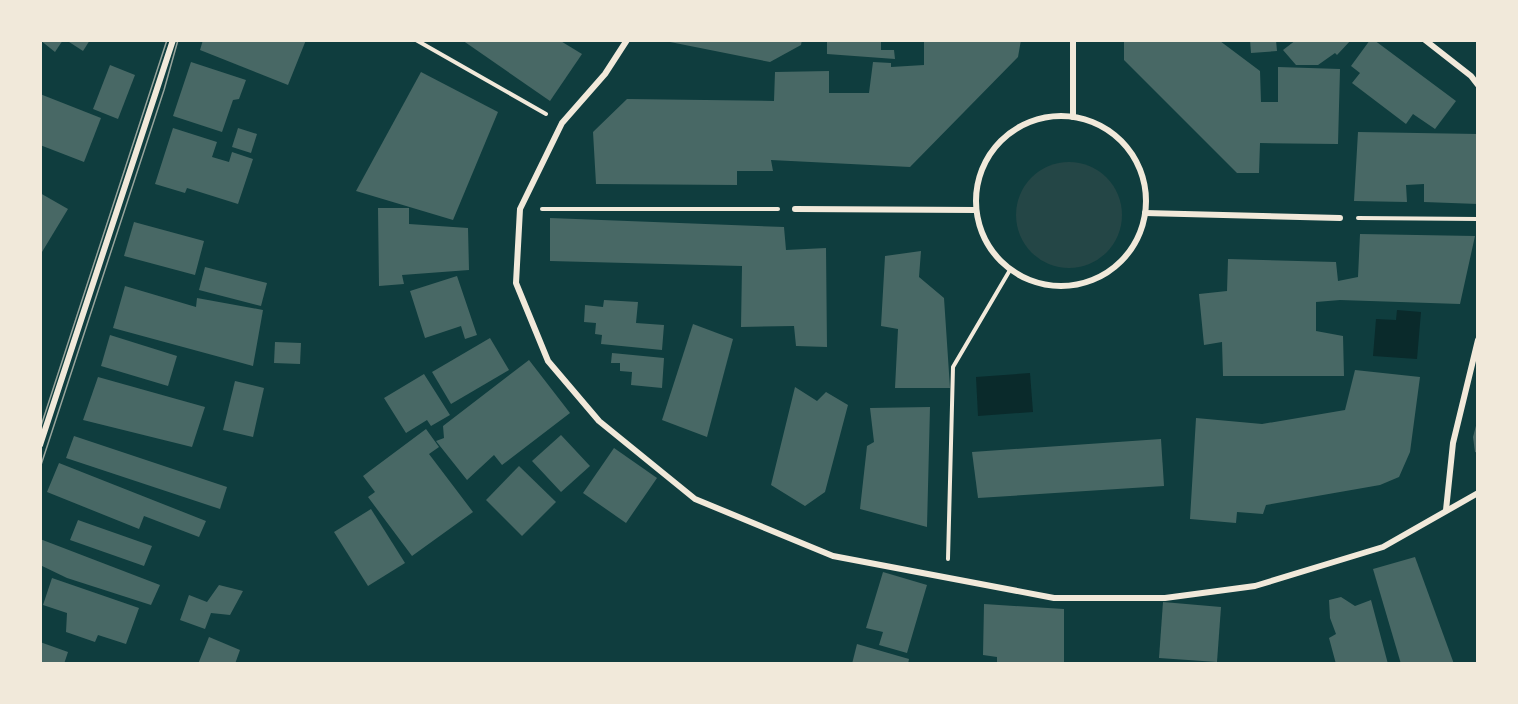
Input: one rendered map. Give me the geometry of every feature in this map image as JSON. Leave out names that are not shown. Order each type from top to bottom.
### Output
[{"type":"street","points":[[40,446],[173,40]]},
{"type":"street","points":[[627,40],[605,74],[562,123],[520,209],[516,282],[549,361],[599,421],[695,499],[833,556],[1054,598],[1165,598],[1255,586],[1383,547],[1478,493]]},
{"type":"street","points":[[1073,40],[1073,117]]},
{"type":"street","points":[[1425,40],[1471,76],[1478,85]]},
{"type":"street","points":[[1073,117],[1096,124],[1117,138],[1133,156],[1143,178],[1146,202],[1142,228],[1130,252],[1110,271],[1086,282],[1060,287],[1033,282],[1010,270],[991,251],[979,227],[975,202],[980,173],[994,147],[1017,128],[1044,118],[1073,117]]},
{"type":"street","points":[[795,209],[976,210]]},
{"type":"street","points":[[1145,213],[1340,218]]},
{"type":"street","points":[[1446,510],[1453,443],[1478,340]]},
{"type":"path","points":[[416,40],[562,123]]},
{"type":"path","points":[[520,209],[795,209]]},
{"type":"path","points":[[1340,218],[1478,219]]},
{"type":"path","points":[[948,578],[953,368],[1010,270]]},
{"type":"shaded area","points":[[1069,162],[1089,166],[1107,177],[1118,195],[1122,215],[1118,235],[1107,253],[1089,264],[1069,268],[1049,264],[1031,253],[1020,235],[1016,215],[1020,195],[1031,177],[1049,166]]},
{"type":"shaded area","points":[[1397,310],[1421,312],[1417,359],[1373,356],[1376,319],[1396,320]]},
{"type":"shaded area","points":[[1030,373],[1033,412],[978,416],[976,377]]},
{"type":"building","points":[[40,40],[63,40],[55,52]]},
{"type":"building","points":[[66,40],[90,40],[83,51]]},
{"type":"building","points":[[203,40],[306,40],[288,85],[200,50]]},
{"type":"building","points":[[462,40],[559,40],[582,54],[550,101]]},
{"type":"building","points":[[660,40],[802,40],[801,45],[770,62]]},
{"type":"building","points":[[827,40],[881,40],[881,50],[894,50],[895,59],[827,54]]},
{"type":"building","points":[[924,40],[1021,40],[1018,57],[910,167],[771,160],[773,171],[737,171],[737,185],[596,184],[593,132],[627,99],[774,101],[775,72],[829,71],[829,93],[869,93],[873,62],[891,63],[891,67],[924,65]]},
{"type":"building","points":[[1124,40],[1220,41],[1260,71],[1261,102],[1278,102],[1278,67],[1340,69],[1338,144],[1260,143],[1259,173],[1237,173],[1124,60]]},
{"type":"building","points":[[1250,40],[1276,40],[1277,51],[1251,53]]},
{"type":"building","points":[[1296,40],[1351,40],[1337,55],[1335,53],[1318,65],[1296,65],[1283,50]]},
{"type":"building","points":[[1370,40],[1374,40],[1456,101],[1435,129],[1413,114],[1406,124],[1352,83],[1360,73],[1351,66]]},
{"type":"building","points":[[191,62],[246,80],[239,99],[233,100],[222,132],[173,116]]},
{"type":"building","points":[[110,65],[135,75],[118,119],[93,109]]},
{"type":"building","points":[[421,72],[498,112],[453,220],[356,191]]},
{"type":"building","points":[[40,94],[101,118],[84,162],[40,145]]},
{"type":"building","points":[[173,128],[217,142],[212,157],[229,162],[232,152],[253,159],[238,204],[187,188],[185,193],[155,184]]},
{"type":"building","points":[[238,128],[257,134],[251,153],[232,147]]},
{"type":"building","points":[[1358,132],[1478,134],[1478,204],[1424,202],[1424,184],[1406,185],[1407,202],[1354,201]]},
{"type":"building","points":[[40,193],[68,209],[42,252],[40,251]]},
{"type":"building","points":[[378,208],[409,208],[409,224],[468,228],[469,270],[402,275],[404,284],[379,286]]},
{"type":"building","points":[[550,218],[784,227],[786,250],[826,248],[827,347],[796,346],[794,326],[741,327],[742,266],[550,261]]},
{"type":"building","points":[[134,222],[204,241],[195,275],[124,256]]},
{"type":"building","points":[[1360,234],[1475,236],[1460,304],[1340,300],[1316,302],[1316,331],[1343,336],[1344,376],[1223,376],[1222,342],[1204,345],[1199,294],[1227,291],[1228,259],[1336,262],[1338,281],[1358,277]]},
{"type":"building","points":[[921,251],[919,277],[944,298],[950,388],[895,388],[898,329],[881,326],[885,256]]},
{"type":"building","points":[[205,267],[267,283],[261,306],[199,290]]},
{"type":"building","points":[[457,276],[477,335],[465,339],[461,326],[425,338],[410,291]]},
{"type":"building","points":[[125,286],[196,307],[197,298],[263,310],[253,366],[113,328]]},
{"type":"building","points":[[604,300],[638,302],[636,323],[664,325],[662,350],[601,344],[602,335],[595,334],[596,323],[584,322],[585,305],[603,307]]},
{"type":"building","points":[[693,324],[733,339],[707,437],[662,420]]},
{"type":"building","points":[[110,335],[177,356],[168,386],[101,366]]},
{"type":"building","points":[[490,338],[509,370],[451,404],[432,372]]},
{"type":"building","points":[[275,342],[301,343],[300,364],[274,363]]},
{"type":"building","points":[[612,353],[664,358],[662,388],[631,385],[632,372],[620,371],[620,363],[611,363]]},
{"type":"building","points":[[529,360],[570,413],[502,465],[494,455],[467,480],[436,441],[444,438],[443,426]]},
{"type":"building","points":[[1355,370],[1420,377],[1410,452],[1399,477],[1380,485],[1266,505],[1263,514],[1237,512],[1236,523],[1190,519],[1196,418],[1262,424],[1345,410]]},
{"type":"building","points":[[424,374],[450,415],[431,426],[427,420],[406,433],[384,398]]},
{"type":"building","points":[[98,377],[205,407],[192,447],[83,420]]},
{"type":"building","points":[[235,381],[264,388],[253,437],[223,430]]},
{"type":"building","points":[[795,387],[817,401],[826,392],[848,405],[825,492],[805,506],[771,485]]},
{"type":"building","points":[[930,407],[927,527],[860,509],[867,446],[874,442],[870,408]]},
{"type":"building","points":[[1477,422],[1478,453],[1475,452],[1473,437]]},
{"type":"building","points":[[426,429],[439,447],[429,454],[473,512],[412,556],[368,497],[375,492],[363,476]]},
{"type":"building","points":[[561,435],[590,466],[561,492],[532,461]]},
{"type":"building","points":[[74,436],[227,487],[220,509],[66,458]]},
{"type":"building","points":[[1161,439],[1164,486],[978,498],[972,452]]},
{"type":"building","points":[[614,448],[657,478],[626,523],[583,493]]},
{"type":"building","points":[[59,463],[206,521],[199,537],[144,516],[139,529],[47,492]]},
{"type":"building","points":[[519,466],[556,502],[522,536],[486,500]]},
{"type":"building","points":[[371,509],[405,563],[368,586],[334,532]]},
{"type":"building","points":[[78,520],[152,546],[144,566],[70,540]]},
{"type":"building","points":[[40,539],[160,585],[151,605],[67,578],[40,565]]},
{"type":"building","points":[[1415,557],[1454,664],[1401,664],[1373,569]]},
{"type":"building","points":[[883,572],[927,585],[907,653],[879,645],[883,632],[866,628]]},
{"type":"building","points":[[52,578],[139,608],[126,644],[98,635],[95,642],[66,632],[67,613],[43,605]]},
{"type":"building","points":[[219,585],[243,591],[230,615],[211,613],[205,629],[180,620],[189,595],[207,602]]},
{"type":"building","points":[[1341,597],[1355,606],[1371,600],[1388,664],[1336,664],[1329,638],[1336,634],[1330,618],[1329,600]]},
{"type":"building","points":[[1163,602],[1221,607],[1217,662],[1159,658]]},
{"type":"building","points":[[984,604],[1064,609],[1064,663],[997,664],[997,657],[983,655]]},
{"type":"building","points":[[209,637],[240,650],[235,664],[198,664]]},
{"type":"building","points":[[40,642],[68,652],[64,664],[40,664]]},
{"type":"building","points":[[857,644],[909,659],[908,664],[852,664]]},
{"type":"tram line","points":[[40,429],[167,40]]},
{"type":"tram line","points":[[40,468],[164,90],[178,40]]}]
